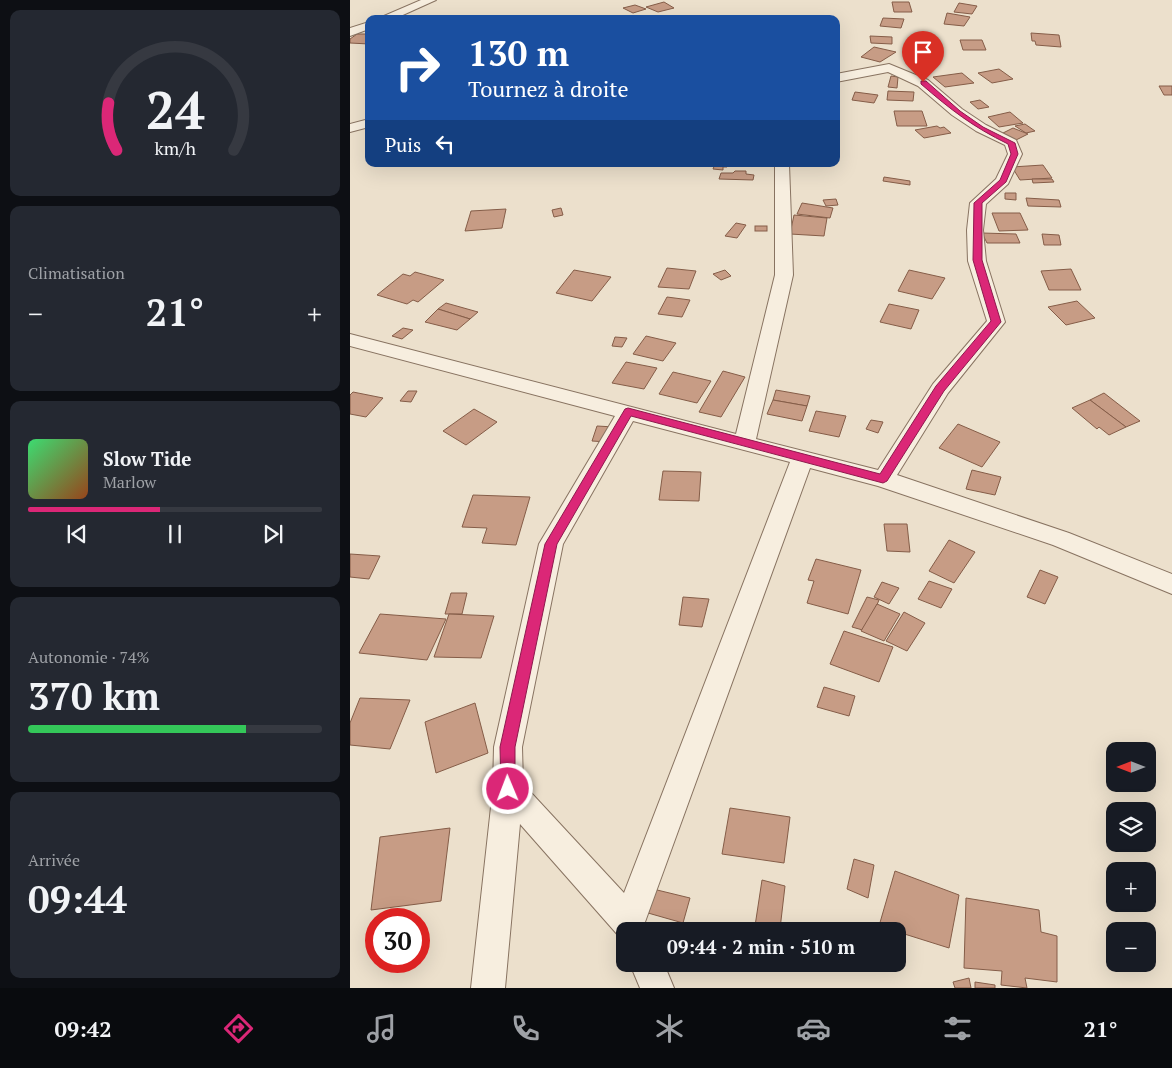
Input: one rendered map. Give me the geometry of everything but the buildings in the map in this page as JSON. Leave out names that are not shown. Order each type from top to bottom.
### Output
[{"type":"street","points":[[393,15],[431,0]]},
{"type":"street","points":[[350,32],[365,26]]},
{"type":"street","points":[[840,77],[889,68],[898,71],[923,82],[957,112],[981,128],[1012,143],[1015,154],[1003,181],[978,203],[975,230],[977,260],[996,322],[940,389],[883,479]]},
{"type":"street","points":[[350,128],[365,124]]},
{"type":"street","points":[[745,442],[784,275],[782,167]]},
{"type":"street","points":[[350,340],[883,479],[1061,540],[1172,584]]},
{"type":"street","points":[[488,988],[508,789],[508,747],[551,544],[628,412]]},
{"type":"street","points":[[633,922],[804,457]]},
{"type":"street","points":[[508,789],[627,922]]},
{"type":"street","points":[[650,972],[657,988]]},
{"type":"route","points":[[508,789],[508,747],[551,544],[628,412],[883,479],[940,389],[996,322],[977,260],[976,216],[978,203],[1003,181],[1015,154],[1012,143],[981,128],[957,112],[923,82]]}]
